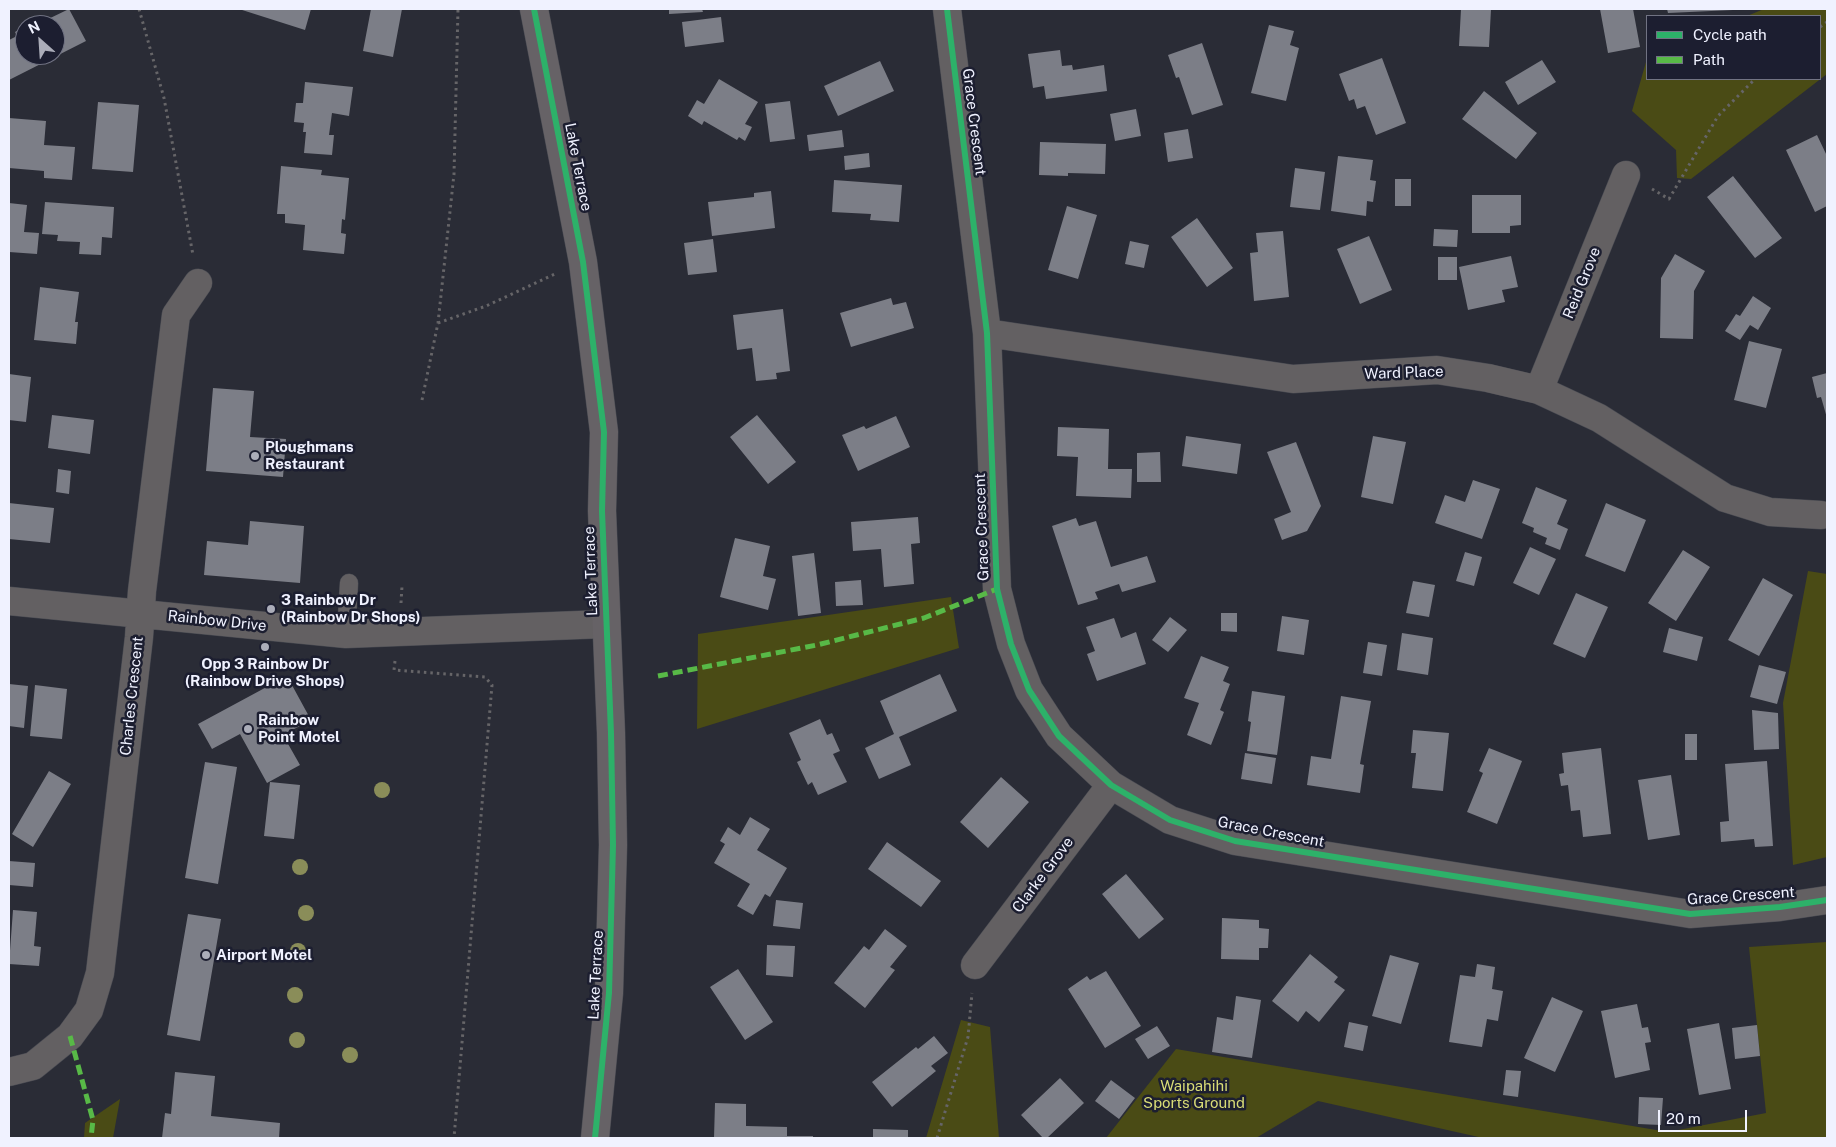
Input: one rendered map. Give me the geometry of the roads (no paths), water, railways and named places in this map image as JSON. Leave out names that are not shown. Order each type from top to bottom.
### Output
[{"type":"main road","name":"Lake Terrace","points":[[534,9],[583,262],[604,432],[602,511],[605,624],[611,733],[613,845],[609,993],[595,1138]]},
{"type":"street","name":"Grace Crescent","points":[[947,9],[987,333],[997,589],[1011,644],[1029,690],[1059,736],[1111,785],[1170,820],[1235,841],[1690,914],[1780,907],[1827,900]]},
{"type":"street","name":"Reid Grove","points":[[1539,390],[1626,176]]},
{"type":"street","name":"Charles Crescent","points":[[9,1072],[34,1066],[70,1036],[89,1010],[97,982],[138,647],[139,613],[176,314],[198,283]]},
{"type":"street","name":"Ward Place","points":[[987,333],[1294,379],[1437,370],[1488,378],[1539,390],[1599,418],[1725,498],[1770,512],[1822,515]]},
{"type":"street","name":"Rainbow Drive","points":[[9,601],[346,634],[605,624]]},
{"type":"street","name":"Clarke Grove","points":[[975,965],[1111,785]]},
{"type":"lane","points":[[346,634],[349,583]]},
{"type":"place","name":"Ploughmans Restaurant","points":[[255,456]]},
{"type":"place","name":"3 Rainbow Dr (Rainbow Dr Shops)","points":[[271,609]]},
{"type":"place","name":"Opp 3 Rainbow Dr (Rainbow Drive Shops)","points":[[265,647]]},
{"type":"place","name":"Rainbow Point Motel","points":[[248,729]]},
{"type":"place","name":"Airport Motel","points":[[206,955]]},
{"type":"park label","name":"Waipahihi Sports Ground","points":[[1194,1094]]}]
